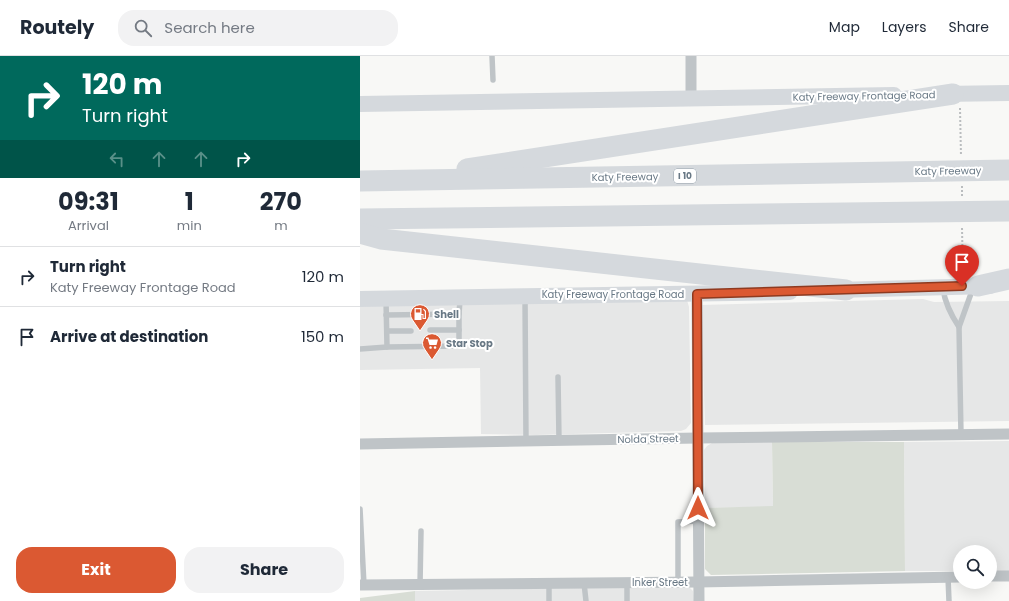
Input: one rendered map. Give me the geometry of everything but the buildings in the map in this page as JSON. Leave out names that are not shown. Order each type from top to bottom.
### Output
[{"type":"highway","points":[[388,181],[953,94]]},
{"type":"highway","name":"Katy Freeway","points":[[360,181],[1009,170]]},
{"type":"highway","points":[[360,219],[1009,211]]},
{"type":"highway","points":[[360,233],[381,239],[846,290]]},
{"type":"highway","points":[[976,286],[1009,279]]},
{"type":"main road","name":"Katy Freeway Frontage Road","points":[[360,104],[1009,92]]},
{"type":"main road","name":"Katy Freeway Frontage Road","points":[[360,298],[697,294],[1009,285]]},
{"type":"street","points":[[691,56],[691,98]]},
{"type":"street","points":[[697,294],[699,601]]},
{"type":"street","name":"Nolda Street","points":[[360,444],[1009,434]]},
{"type":"street","points":[[997,576],[1009,576]]},
{"type":"street","name":"Inker Street","points":[[362,585],[627,583],[953,577]]},
{"type":"lane","points":[[492,56],[493,80]]},
{"type":"lane","points":[[961,435],[959,327],[976,286]]},
{"type":"lane","points":[[942,287],[944,299],[959,327]]},
{"type":"lane","points":[[525,295],[526,441]]},
{"type":"lane","points":[[360,350],[387,347],[459,346],[460,296]]},
{"type":"lane","points":[[386,298],[387,347]]},
{"type":"lane","points":[[386,315],[459,314]]},
{"type":"lane","points":[[430,330],[459,330]]},
{"type":"lane","points":[[387,331],[410,331]]},
{"type":"lane","points":[[558,377],[558,440]]},
{"type":"lane","points":[[360,509],[362,585]]},
{"type":"lane","points":[[678,582],[678,522],[698,522]]},
{"type":"lane","points":[[420,585],[422,531]]},
{"type":"lane","points":[[948,577],[949,601]]},
{"type":"lane","points":[[549,583],[549,601]]},
{"type":"lane","points":[[584,583],[586,601]]},
{"type":"lane","points":[[627,583],[627,601]]},
{"type":"shaded area","points":[[923,299],[934,302],[1009,301],[1009,421],[705,425],[701,305]]},
{"type":"shaded area","points":[[687,300],[689,307],[691,423],[686,429],[681,431],[536,435],[481,434],[480,368],[360,370],[360,303]]},
{"type":"shaded area","points":[[1009,441],[1009,571],[997,571],[997,545],[953,545],[953,571],[905,571],[904,442]]},
{"type":"shaded area","points":[[772,442],[773,507],[705,508],[704,450],[707,446],[712,443]]},
{"type":"shaded area","points":[[772,442],[904,442],[905,571],[711,575],[705,569],[705,508],[773,506]]},
{"type":"shaded area","points":[[689,587],[693,591],[694,601],[415,601],[415,591]]},
{"type":"shaded area","points":[[415,591],[415,601],[360,601],[360,598]]},
{"type":"place","name":"Shell","points":[[420,331]]},
{"type":"place","name":"Star Stop","points":[[432,360]]},
{"type":"route","points":[[698,508],[697,294],[962,286]]}]
